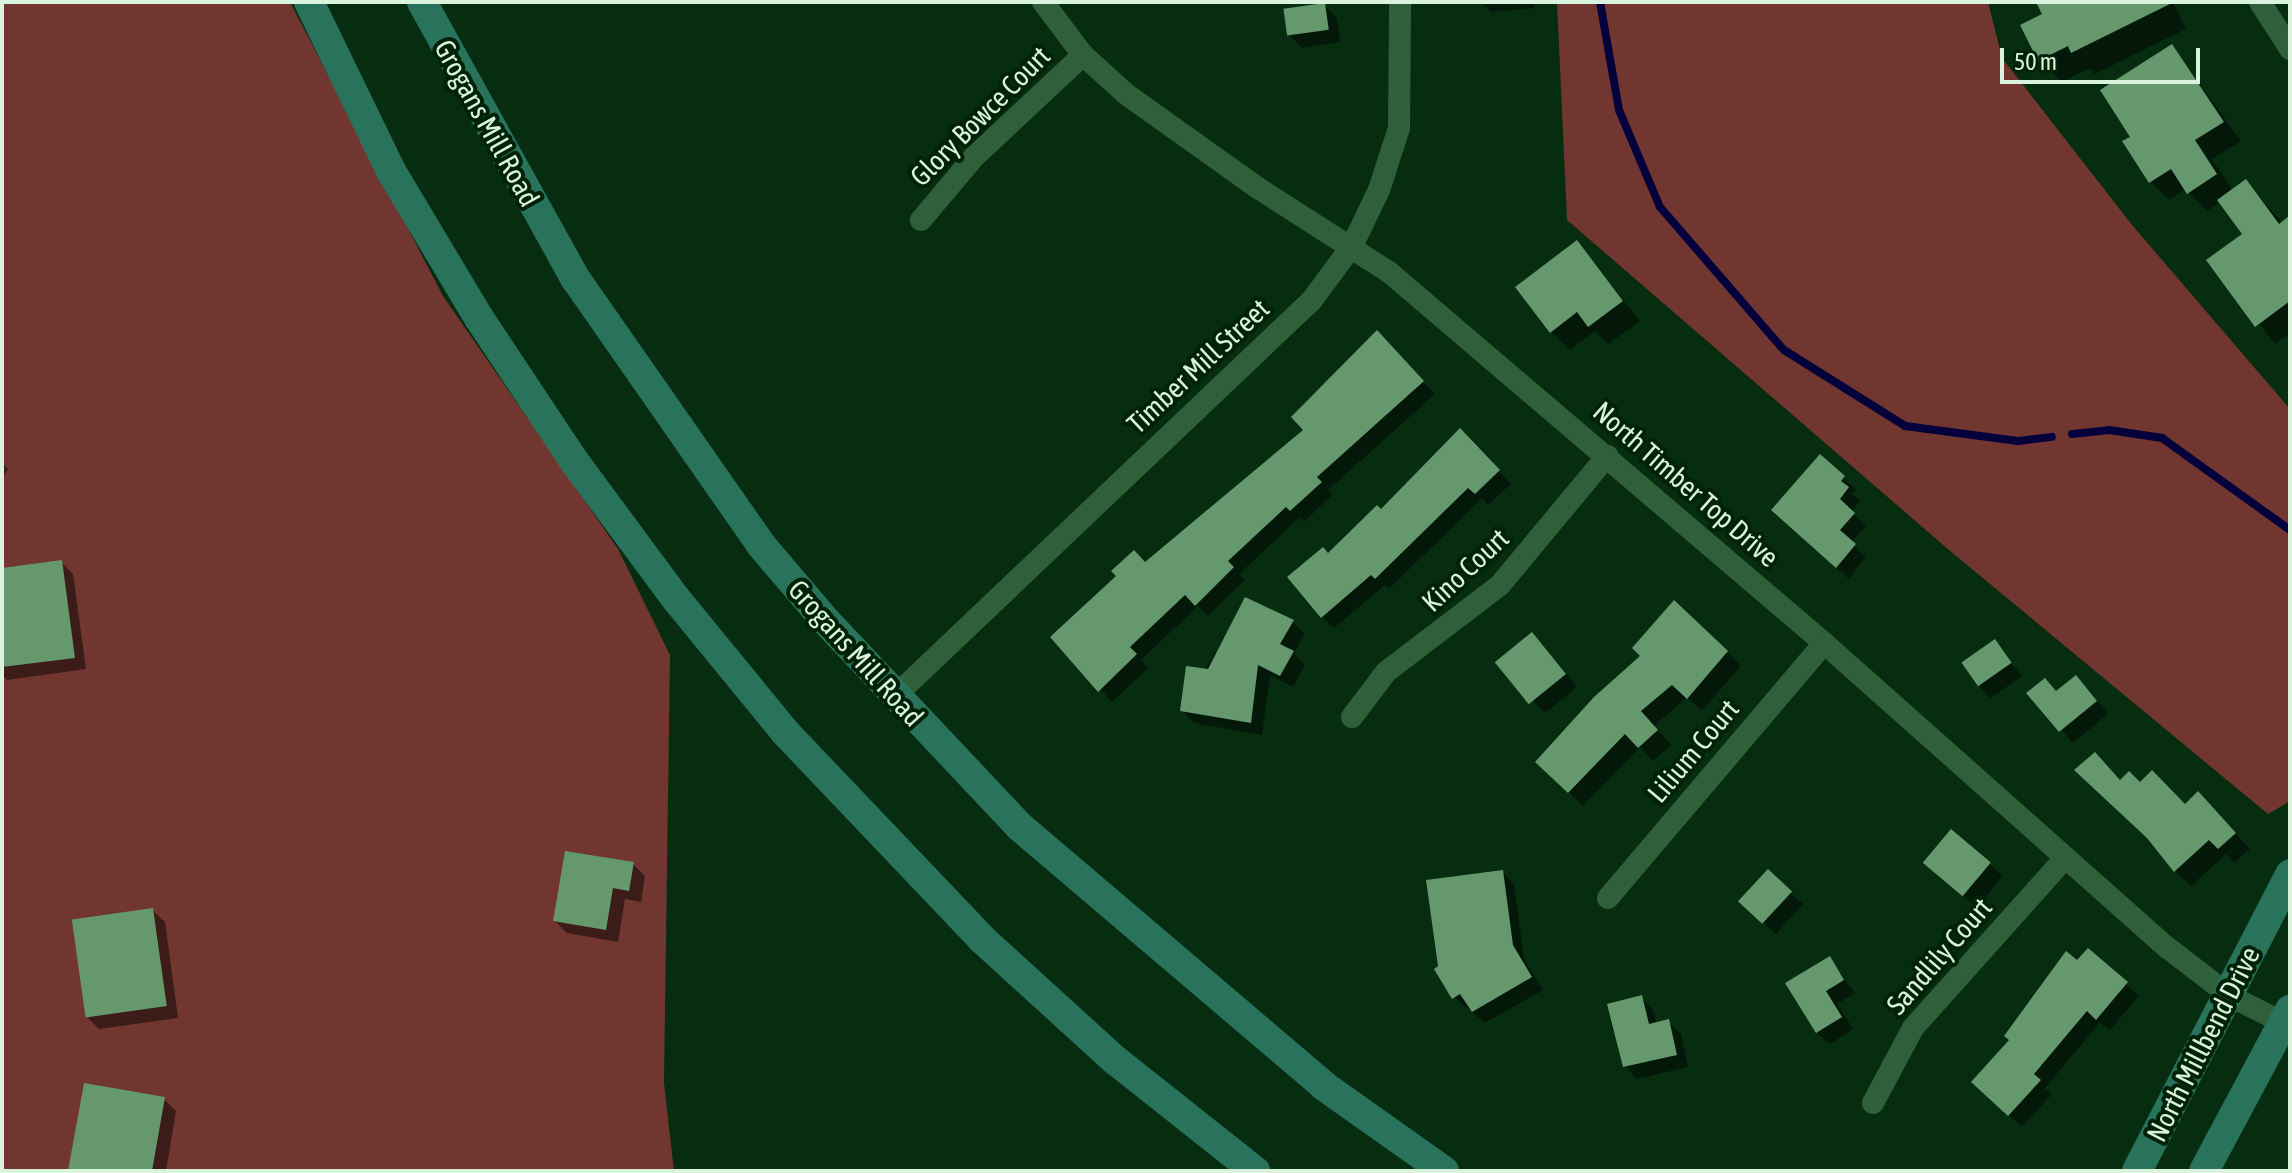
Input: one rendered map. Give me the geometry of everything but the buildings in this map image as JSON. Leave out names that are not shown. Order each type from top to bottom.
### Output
[{"type":"main road","points":[[309,2],[391,171],[479,318],[574,461],[677,600],[785,732],[973,930],[1115,1060],[1255,1171]]},
{"type":"main road","name":"Grogans Mill Road","points":[[422,2],[575,278],[666,413],[762,546],[893,698],[1019,826],[1101,899],[1324,1086],[1444,1171]]},
{"type":"main road","name":"North Millbend Drive","points":[[2137,1171],[2230,996],[2290,874]]},
{"type":"main road","points":[[2204,1171],[2288,1020]]},
{"type":"street","name":"North Timber Top Drive","points":[[1043,2],[1083,55],[1180,135],[1352,246],[1607,456],[1824,643],[2065,858],[2230,996],[2288,1020]]},
{"type":"street","name":"Timber Mill Street","points":[[893,698],[1312,300],[1352,246],[1379,190],[1399,128],[1400,2]]},
{"type":"street","points":[[2260,2],[2290,49]]},
{"type":"street","name":"Glory Bowce Court","points":[[921,220],[974,157],[1083,55]]},
{"type":"street","name":"Kino Court","points":[[1352,717],[1386,672],[1500,585],[1607,456]]},
{"type":"street","name":"Lilium Court","points":[[1608,898],[1824,643]]},
{"type":"street","name":"Sandlily Court","points":[[1873,1103],[1913,1028],[2065,858]]},
{"type":"shaded area","points":[[2,2],[290,2],[443,296],[618,549],[670,655],[664,1083],[674,1171],[2,1171]]},
{"type":"shaded area","points":[[1557,2],[1988,2],[2002,58],[2132,225],[2290,409],[2290,801],[2268,814],[1949,550],[1567,220]]},
{"type":"waterway","points":[[1600,2],[1619,110],[1660,207],[1784,350],[1905,426],[2018,441],[2052,437]]},
{"type":"waterway","points":[[2072,434],[2109,430],[2162,438],[2290,530]]}]
